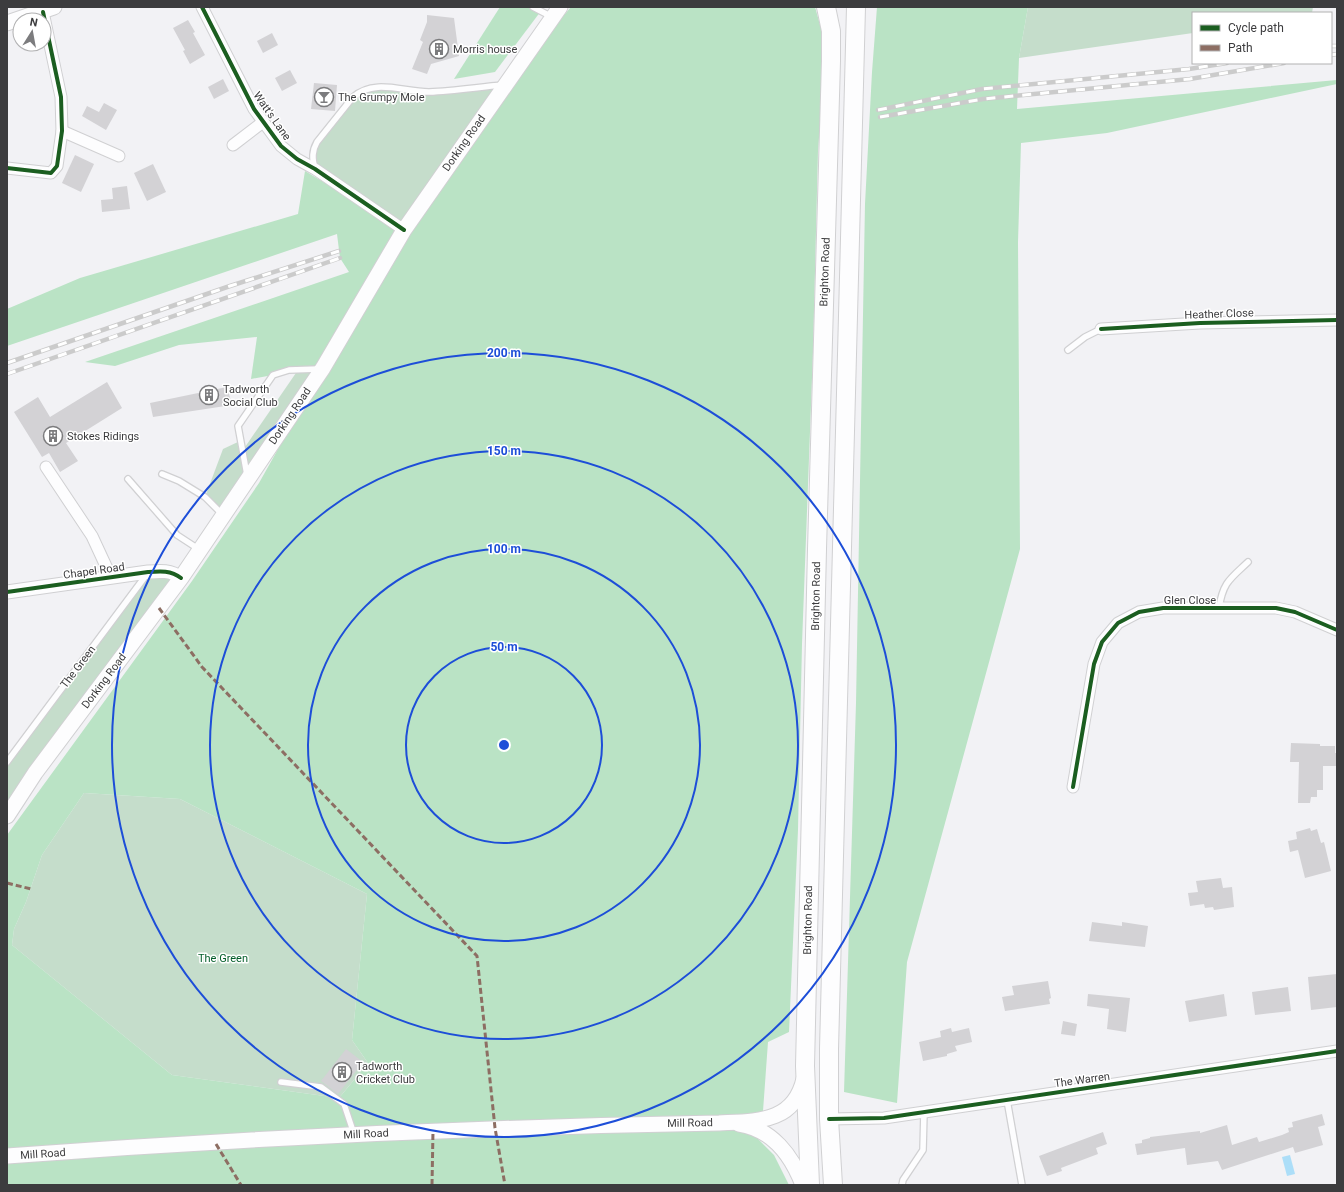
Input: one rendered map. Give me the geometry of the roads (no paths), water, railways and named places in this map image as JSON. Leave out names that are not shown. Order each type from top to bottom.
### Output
[{"type":"highway","name":"Brighton Road","points":[[810,1185],[805,1072],[818,502],[832,61],[831,32],[826,7]]},
{"type":"highway","points":[[833,1185],[829,1119],[829,1049],[856,7]]},
{"type":"main road","points":[[7,24],[48,9]]},
{"type":"main road","name":"Dorking Road","points":[[7,816],[35,774],[181,578],[323,368],[404,230],[556,12]]},
{"type":"main road","name":"Mill Road","points":[[7,1156],[354,1134],[495,1128],[726,1122],[767,1118],[779,1114],[789,1108],[797,1099],[805,1072]]},
{"type":"main road","name":"Mill Road","points":[[726,1122],[744,1125],[760,1130],[775,1140],[795,1167],[803,1185]]},
{"type":"street","name":"Watt's Lane","points":[[202,7],[254,109],[281,146],[297,159],[315,169],[404,230]]},
{"type":"street","points":[[7,168],[51,173],[57,166],[62,131],[61,97],[48,9]]},
{"type":"street","points":[[233,145],[263,122]]},
{"type":"street","points":[[62,131],[119,156]]},
{"type":"street","name":"Heather Close","points":[[1101,328],[1200,323],[1337,320]]},
{"type":"street","points":[[46,467],[92,536],[111,577]]},
{"type":"street","name":"Chapel Road","points":[[7,592],[148,572],[162,571],[175,573],[181,578]]},
{"type":"street","name":"Glen Close","points":[[1073,787],[1094,664],[1102,642],[1118,623],[1139,612],[1163,608],[1276,608],[1295,612],[1337,630]]},
{"type":"street","name":"The Warren","points":[[829,1119],[884,1118],[1337,1051]]},
{"type":"lane","points":[[533,7],[556,12]]},
{"type":"lane","points":[[315,169],[312,155],[317,142],[353,97],[359,92],[368,88],[377,87],[392,87],[429,92],[505,84]]},
{"type":"lane","points":[[1068,350],[1085,337],[1101,328]]},
{"type":"lane","points":[[247,479],[238,426],[273,375],[288,370],[323,368]]},
{"type":"lane","points":[[162,474],[179,481],[206,497],[224,515]]},
{"type":"lane","points":[[128,480],[177,535],[200,550]]},
{"type":"lane","points":[[1219,608],[1221,595],[1227,582],[1248,562]]},
{"type":"lane","name":"The Green","points":[[7,762],[148,572]]},
{"type":"lane","points":[[281,1082],[321,1087],[344,1104],[354,1134]]},
{"type":"lane","points":[[1007,1100],[1022,1185]]},
{"type":"lane","points":[[902,1185],[903,1180],[923,1150],[924,1112]]},
{"type":"water","points":[[1290,1155],[1295,1174],[1287,1176],[1282,1157]]},
{"type":"railway","points":[[1332,46],[1337,46]]},
{"type":"railway","points":[[1332,55],[1337,54]]},
{"type":"railway","points":[[878,110],[982,89],[1189,69],[1221,64]]},
{"type":"railway","points":[[880,117],[983,99],[1190,79],[1278,64]]},
{"type":"railway","points":[[7,363],[230,286],[339,251]]},
{"type":"railway","points":[[7,374],[340,258]]},
{"type":"place","name":"Morris house","points":[[439,49]]},
{"type":"place","name":"The Grumpy Mole","points":[[324,97]]},
{"type":"place","name":"Tadworth Social Club","points":[[209,395]]},
{"type":"place","name":"Stokes Ridings","points":[[53,436]]},
{"type":"place","name":"Tadworth Cricket Club","points":[[342,1072]]}]
